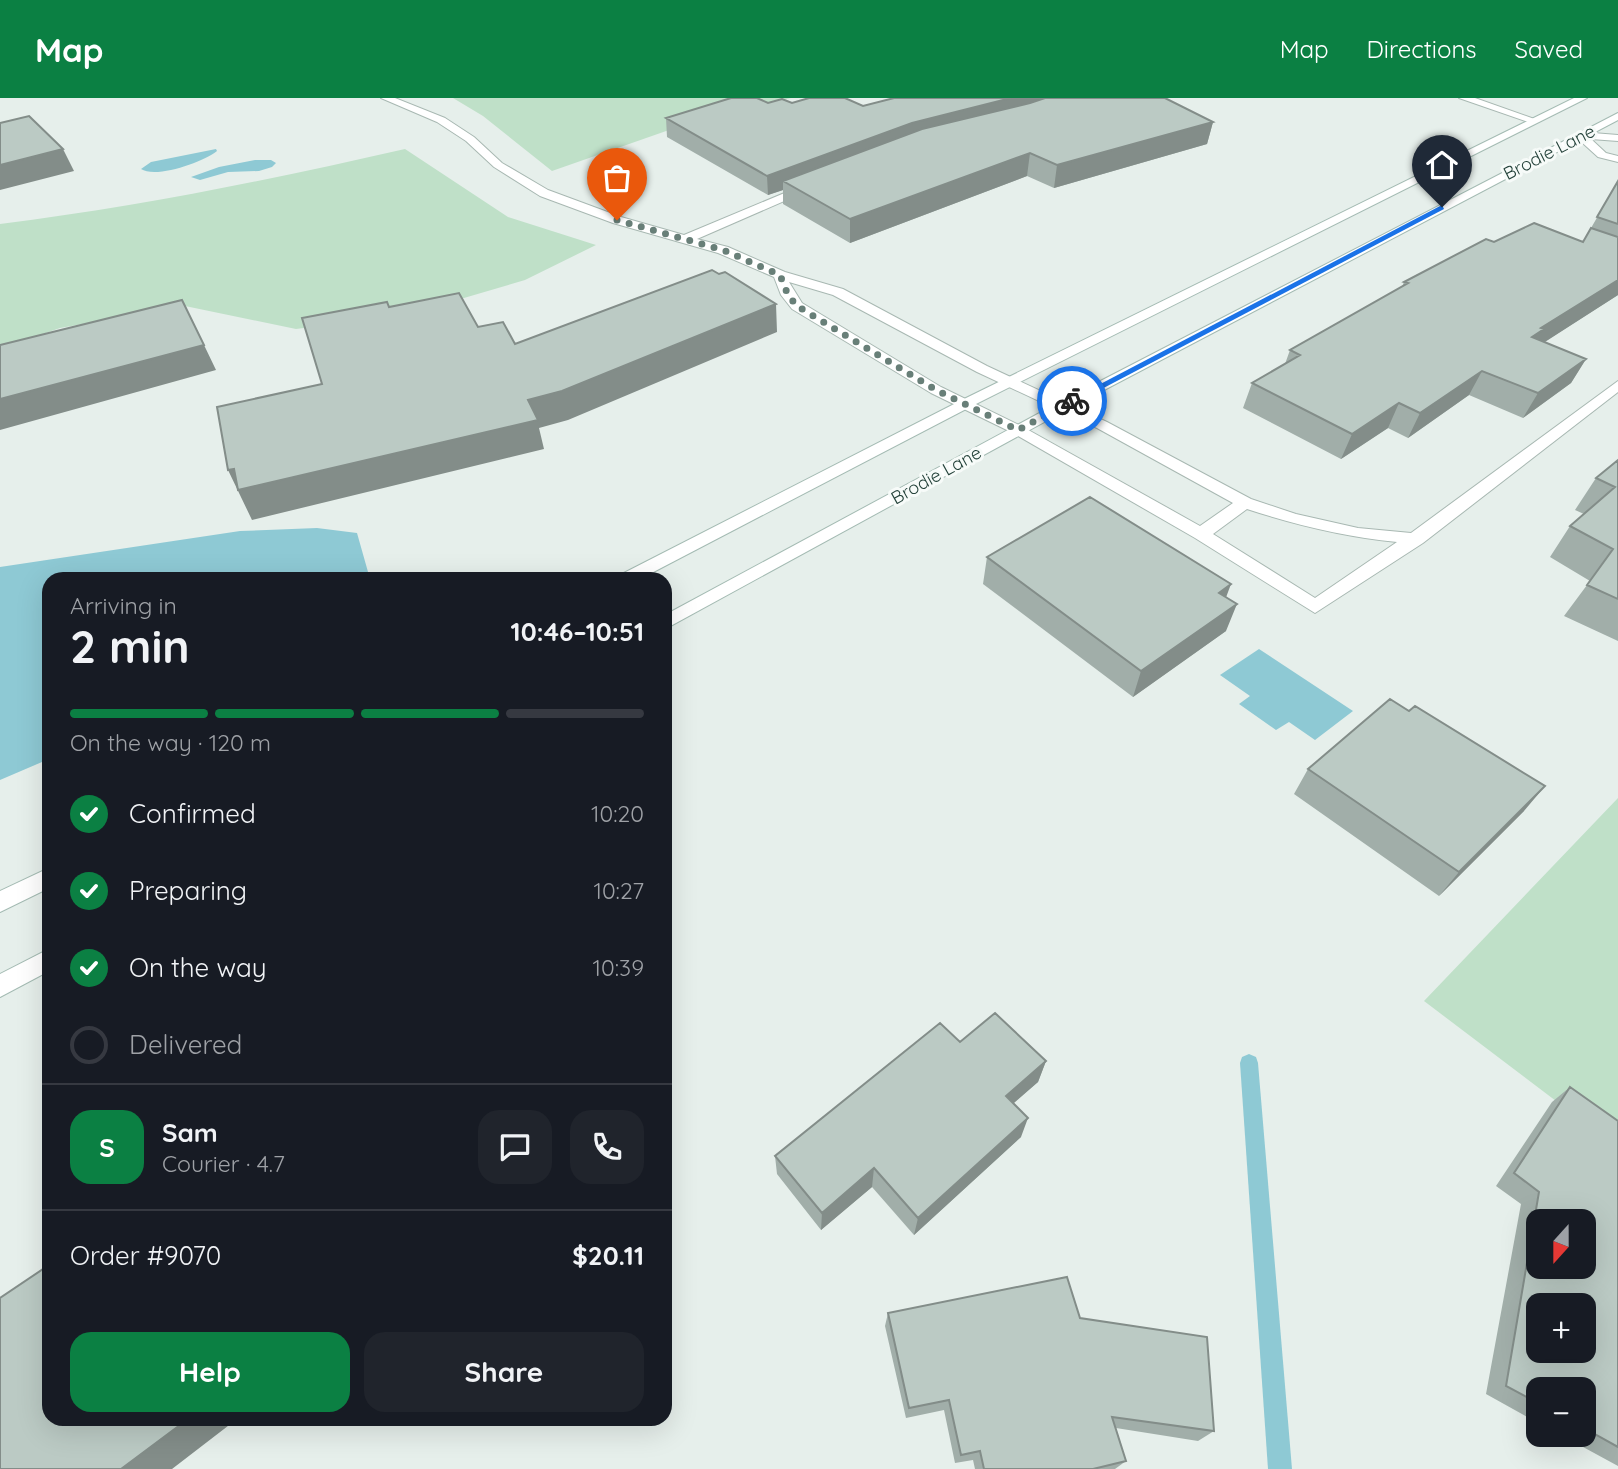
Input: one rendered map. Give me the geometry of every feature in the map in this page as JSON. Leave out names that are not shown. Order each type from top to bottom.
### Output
[{"type":"main road","points":[[386,98],[441,120],[470,139],[499,165],[544,193],[617,220],[723,250],[780,275],[838,292],[982,369],[1063,405],[1245,503],[1292,518],[1358,533],[1417,539]]},
{"type":"main road","points":[[1464,98],[1569,132],[1618,138]]},
{"type":"main road","name":"Brodie Lane","points":[[640,572],[965,404],[1582,98]]},
{"type":"main road","name":"Brodie Lane","points":[[672,619],[1569,132],[1618,116]]},
{"type":"main road","points":[[1569,132],[1602,155],[1618,159]]},
{"type":"main road","points":[[686,239],[828,179]]},
{"type":"main road","points":[[780,275],[788,295],[797,306],[965,404],[1018,430],[1201,534],[1315,607],[1417,539],[1545,444],[1618,385]]},
{"type":"main road","points":[[1201,534],[1245,503]]},
{"type":"main road","points":[[0,902],[42,881]]},
{"type":"main road","points":[[0,986],[42,963]]},
{"type":"green space","points":[[453,98],[791,98],[709,116],[552,171],[483,116]]},
{"type":"green space","points":[[405,149],[508,217],[596,245],[525,280],[406,315],[296,329],[185,306],[60,328],[0,349],[0,224],[203,192]]},
{"type":"green space","points":[[1618,798],[1618,1148],[1424,1001]]},
{"type":"water","points":[[216,149],[217,151],[191,164],[168,171],[148,172],[141,169],[151,162]]},
{"type":"water","points":[[255,160],[271,160],[276,163],[259,171],[228,172],[200,180],[191,177],[219,167]]},
{"type":"water","points":[[317,528],[357,533],[368,572],[42,572],[42,762],[0,780],[0,567],[240,531]]},
{"type":"water","points":[[1259,649],[1353,711],[1315,740],[1289,722],[1276,730],[1239,704],[1250,696],[1220,675]]},
{"type":"building","points":[[731,98],[757,98],[768,103],[782,99],[792,103],[809,98],[845,98],[863,106],[894,98],[1011,98],[912,123],[767,176],[666,118]]},
{"type":"building","points":[[1045,98],[1165,98],[1213,122],[1057,165],[1030,153],[850,219],[783,181],[922,129]]},
{"type":"building","points":[[29,116],[63,149],[0,165],[0,123]]},
{"type":"building","points":[[1618,181],[1618,224],[1597,217]]},
{"type":"building","points":[[1534,223],[1583,242],[1591,228],[1618,237],[1618,280],[1541,328],[1544,329],[1532,337],[1586,359],[1538,393],[1482,371],[1420,413],[1399,403],[1352,434],[1252,383],[1300,355],[1290,350],[1408,283],[1404,282],[1486,239],[1494,242]]},
{"type":"building","points":[[712,270],[719,274],[725,272],[776,304],[562,391],[528,400],[538,420],[238,490],[234,469],[228,470],[217,407],[322,384],[302,318],[387,302],[389,307],[459,293],[478,327],[503,322],[515,344]]},
{"type":"building","points":[[182,300],[204,345],[0,399],[0,345]]},
{"type":"building","points":[[1618,460],[1618,599],[1587,585],[1613,549],[1570,526],[1615,487],[1596,478]]},
{"type":"building","points":[[1090,497],[1231,584],[1219,593],[1237,604],[1141,671],[987,557]]},
{"type":"building","points":[[1390,699],[1409,711],[1415,706],[1545,786],[1459,872],[1308,769]]},
{"type":"building","points":[[995,1013],[1046,1061],[1006,1096],[1028,1118],[918,1218],[874,1168],[822,1213],[775,1156],[940,1023],[960,1042]]},
{"type":"building","points":[[1570,1087],[1618,1121],[1618,1447],[1596,1435],[1596,1377],[1526,1377],[1526,1397],[1506,1386],[1526,1268],[1526,1279],[1596,1279],[1596,1209],[1536,1209],[1539,1192],[1514,1173]]},
{"type":"building","points":[[42,1270],[42,1426],[179,1426],[121,1469],[0,1469],[0,1298]]},
{"type":"building","points":[[1067,1277],[1080,1318],[1207,1337],[1214,1431],[1112,1417],[1126,1461],[1093,1469],[984,1469],[980,1451],[961,1455],[949,1400],[909,1408],[888,1313]]},
{"type":"waterway","points":[[1249,1063],[1280,1469]]},
{"type":"way so far","points":[[617,220],[723,250],[780,275],[788,295],[797,306],[936,390],[1018,430],[1072,401]]},
{"type":"route","points":[[1072,401],[1442,207]]}]
